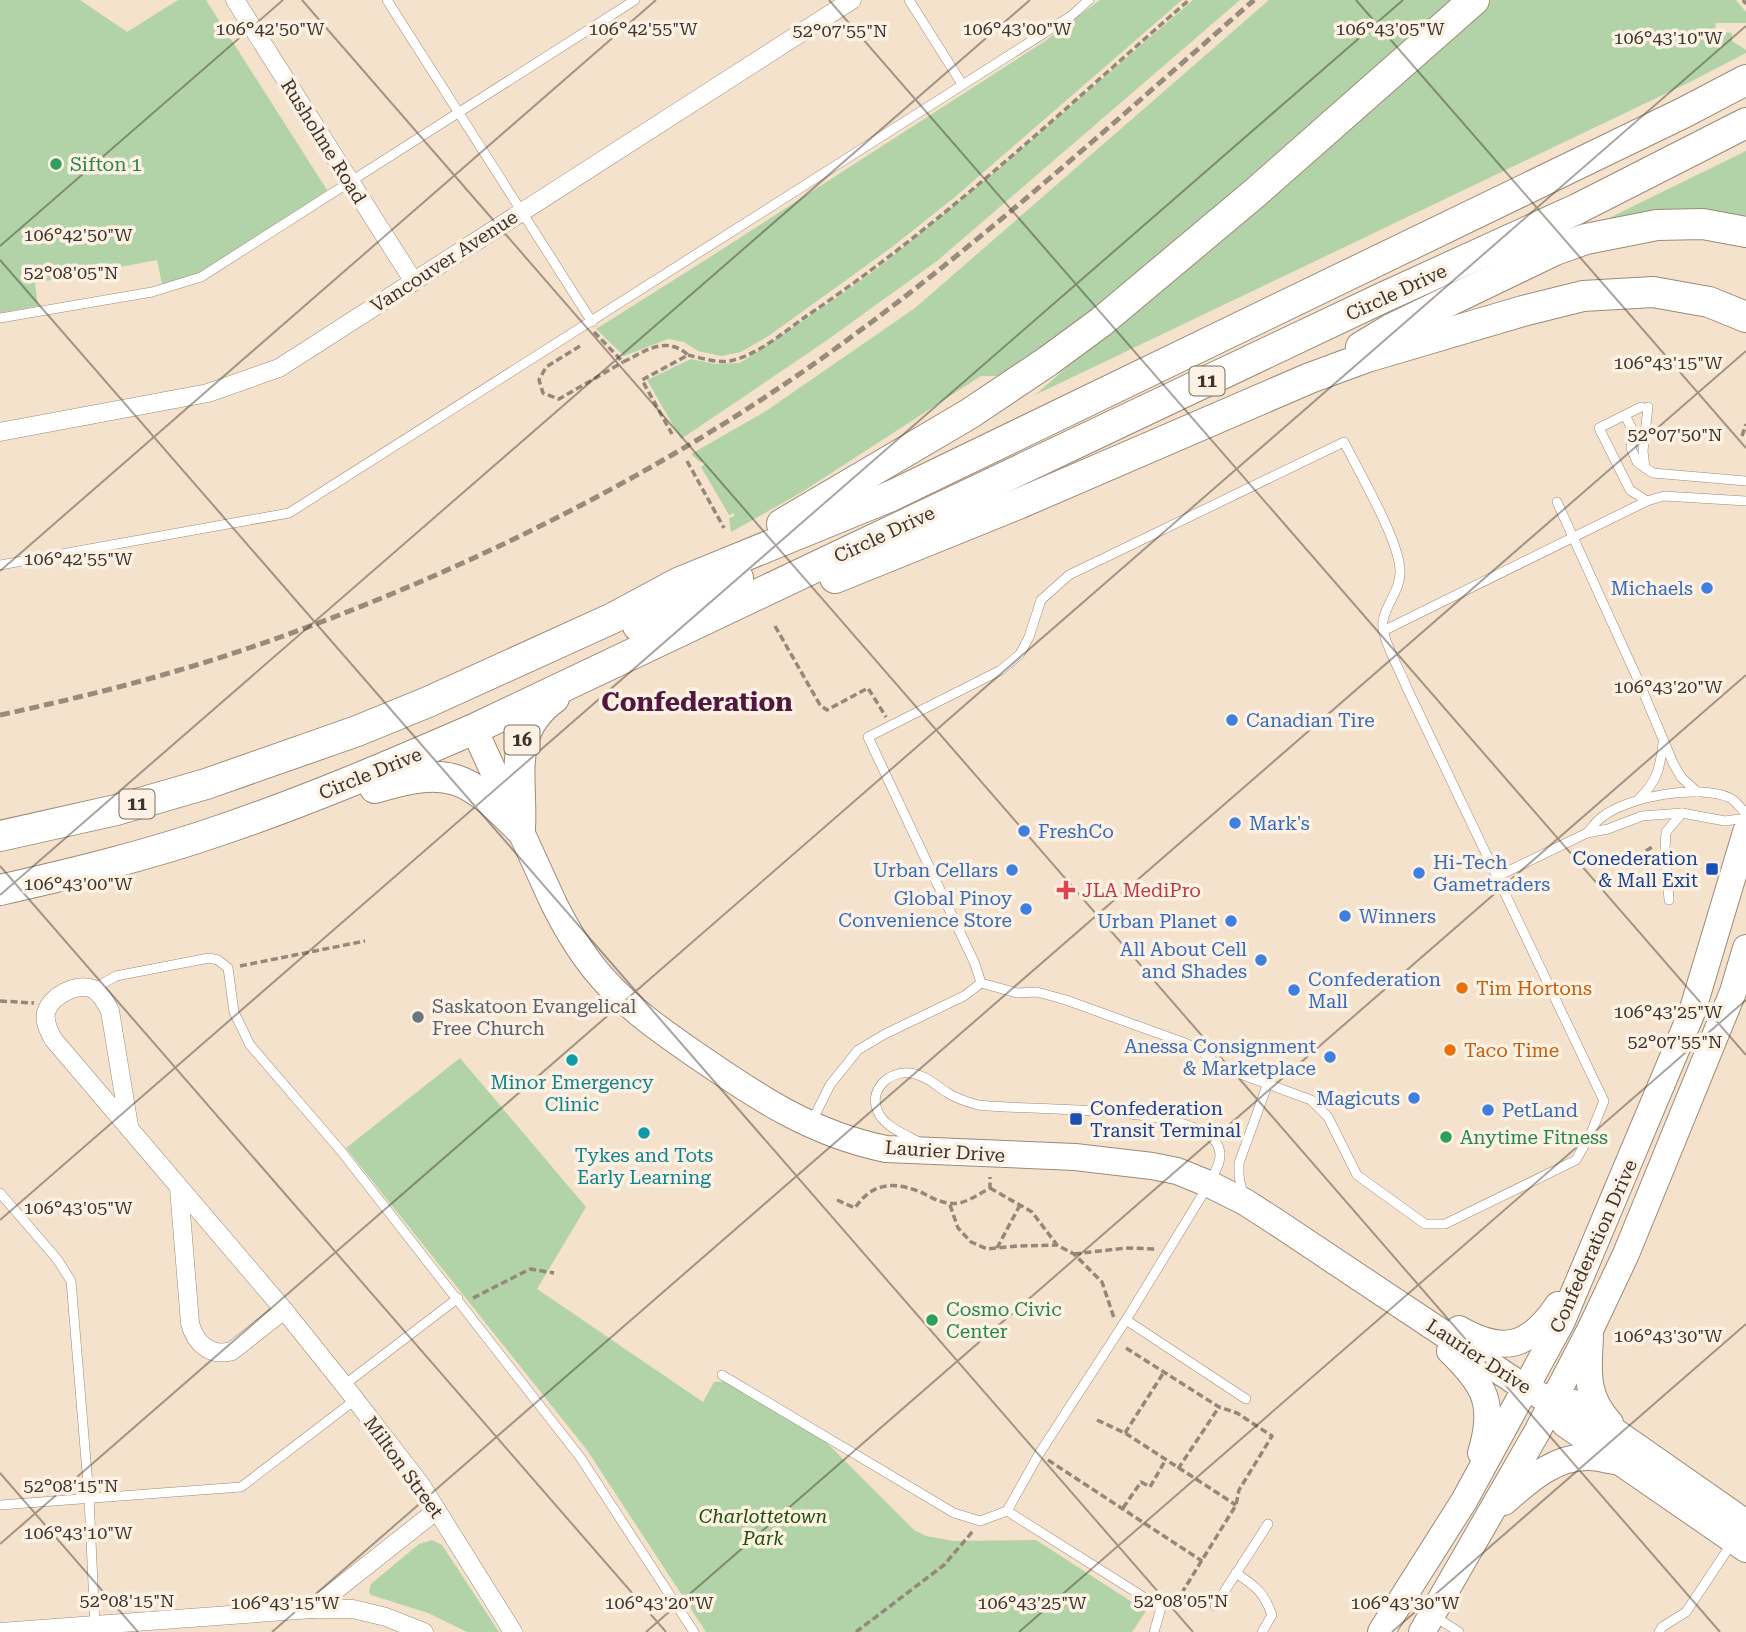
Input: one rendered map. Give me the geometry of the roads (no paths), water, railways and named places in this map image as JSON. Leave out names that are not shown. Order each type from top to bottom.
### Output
[{"type":"highway","points":[[678,583],[934,435],[1048,361],[1101,322],[1224,219],[1474,0]]},
{"type":"highway","name":"Circle Drive","points":[[0,836],[116,810],[272,762],[428,702],[613,618],[678,583],[891,496],[1683,113],[1746,80]]},
{"type":"highway","name":"Circle Drive","points":[[0,890],[116,862],[253,819],[381,770],[583,679],[1382,298],[1577,209],[1746,123]]},
{"type":"highway","points":[[1310,378],[1391,329],[1555,250],[1586,239],[1657,225],[1703,224],[1746,232]]},
{"type":"highway","points":[[702,621],[830,580],[1017,504],[1310,378],[1379,353],[1522,311],[1583,296],[1653,292],[1709,302],[1746,317]]},
{"type":"highway","points":[[272,762],[421,728],[452,725],[474,729],[477,716],[493,695],[862,519],[891,496]]},
{"type":"highway","name":"16","points":[[520,829],[522,800],[519,758],[524,732],[534,716],[550,700],[583,679]]},
{"type":"highway","points":[[253,819],[405,780],[444,777],[462,781],[479,790],[520,829]]},
{"type":"main road","name":"Laurier Drive","points":[[474,729],[567,931],[604,981],[662,1031],[744,1087],[810,1125],[850,1140],[886,1149],[1125,1161],[1177,1171],[1209,1184],[1245,1202],[1527,1388],[1553,1403],[1574,1403],[1624,1452],[1742,1537]]},
{"type":"main road","name":"Confederation Drive","points":[[1381,1632],[1464,1501],[1562,1321],[1692,1012],[1746,832]]},
{"type":"main road","name":"Confederation Drive","points":[[1427,1623],[1553,1403],[1626,1254],[1739,995],[1746,948]]},
{"type":"main road","points":[[1415,1315],[1456,1327],[1479,1340],[1497,1345],[1513,1343],[1528,1337],[1551,1316],[1583,1273]]},
{"type":"main road","points":[[1415,1315],[1471,1371],[1481,1385],[1487,1401],[1488,1428],[1464,1501]]},
{"type":"main road","points":[[1488,1518],[1526,1482],[1553,1466],[1575,1458],[1624,1452],[1592,1394],[1588,1381],[1591,1328]]},
{"type":"street","name":"Rusholme Road","points":[[236,0],[414,282]]},
{"type":"street","name":"Vancouver Avenue","points":[[0,432],[208,393],[279,368],[852,0]]},
{"type":"street","name":"Milton Street","points":[[129,1126],[110,1011],[104,998],[93,989],[79,987],[68,990],[50,1004],[46,1014],[47,1027],[53,1039],[284,1310],[344,1385],[414,1476],[513,1632]]},
{"type":"street","points":[[179,1188],[190,1323],[198,1342],[205,1348],[222,1354],[232,1351],[284,1310]]},
{"type":"street","points":[[312,1609],[437,1510]]},
{"type":"street","points":[[0,1632],[95,1628],[312,1609],[353,1609],[386,1617],[424,1632]]},
{"type":"lane","points":[[387,0],[592,322]]},
{"type":"lane","points":[[0,318],[152,292],[201,276],[635,0]]},
{"type":"lane","points":[[909,0],[962,84]]},
{"type":"lane","points":[[0,565],[289,513],[1071,16],[1089,0]]},
{"type":"lane","points":[[1645,469],[1644,407],[1600,428],[1630,490],[1647,501]]},
{"type":"lane","points":[[1625,415],[1632,429],[1631,448],[1637,462],[1645,469],[1653,473],[1746,481]]},
{"type":"lane","points":[[810,1125],[830,1085],[858,1050],[964,996],[981,984],[1017,993],[1037,992],[1066,1000],[1185,1043],[1203,1052],[1219,1066],[1302,1096],[1319,1106],[1328,1117],[1357,1175],[1424,1224],[1446,1224],[1576,1160],[1604,1101],[1382,631],[1383,619],[1399,587],[1401,569],[1394,544],[1344,442],[1069,575],[1041,600],[1029,637],[1020,654],[1001,670],[868,737],[975,964],[981,984]]},
{"type":"lane","points":[[1382,631],[1647,501],[1664,496],[1746,501]]},
{"type":"lane","points":[[1557,502],[1664,742],[1681,777],[1697,792]]},
{"type":"lane","points":[[1638,801],[1652,786],[1660,768],[1664,742]]},
{"type":"lane","points":[[1498,876],[1587,833],[1608,829],[1642,816],[1682,813],[1725,821],[1746,816],[1731,799],[1697,792],[1666,793],[1603,816],[1587,833]]},
{"type":"lane","points":[[1669,900],[1666,832],[1682,813]]},
{"type":"lane","points":[[93,989],[116,976],[209,958],[218,960],[228,968],[234,1012],[250,1045],[341,1151],[580,1457],[694,1632]]},
{"type":"lane","points":[[722,1375],[954,1513],[981,1521],[1007,1511],[1039,1454],[1126,1320],[1209,1184],[1221,1155],[1209,1134],[1197,1128],[1138,1114],[978,1105],[959,1099],[920,1075],[907,1072],[884,1080],[876,1101],[878,1112],[885,1121],[905,1135],[947,1153]]},
{"type":"lane","points":[[1245,1202],[1239,1176],[1240,1163],[1268,1083]]},
{"type":"lane","points":[[0,1193],[57,1259],[71,1281],[89,1497],[95,1628]]},
{"type":"lane","points":[[344,1385],[460,1301]]},
{"type":"lane","points":[[1126,1320],[1246,1399]]},
{"type":"lane","points":[[0,1505],[241,1487],[355,1400]]},
{"type":"lane","points":[[1007,1511],[1161,1608],[1154,1632]]},
{"type":"lane","points":[[1215,1605],[1268,1524]]},
{"type":"lane","points":[[1659,1632],[1662,1627],[1686,1612],[1742,1537]]},
{"type":"lane","points":[[1236,1573],[1257,1587],[1266,1598],[1272,1615],[1262,1632]]},
{"type":"lane","points":[[1427,1623],[1460,1632]]},
{"type":"railway","points":[[0,715],[156,677],[323,621],[471,559],[615,487],[753,405],[875,319],[986,232],[1254,0]]},
{"type":"place","name":"Sifton 1","points":[[56,164]]},
{"type":"place","name":"Michaels","points":[[1707,588]]},
{"type":"place","name":"Canadian Tire","points":[[1232,720]]},
{"type":"place","name":"Mark's","points":[[1235,823]]},
{"type":"place","name":"FreshCo","points":[[1024,831]]},
{"type":"place","name":"Conederation & Mall Exit","points":[[1712,869]]},
{"type":"place","name":"Urban Cellars","points":[[1012,870]]},
{"type":"place","name":"Hi-Tech Gametraders","points":[[1419,873]]},
{"type":"place","name":"JLA MediPro","points":[[1066,890]]},
{"type":"place","name":"Global Pinoy Convenience Store","points":[[1026,909]]},
{"type":"place","name":"Winners","points":[[1345,916]]},
{"type":"place","name":"Urban Planet","points":[[1231,921]]},
{"type":"place","name":"All About Cell and Shades","points":[[1261,960]]},
{"type":"place","name":"Tim Hortons","points":[[1462,988]]},
{"type":"place","name":"Confederation Mall","points":[[1294,990]]},
{"type":"place","name":"Saskatoon Evangelical Free Church","points":[[418,1017]]},
{"type":"place","name":"Taco Time","points":[[1450,1050]]},
{"type":"place","name":"Anessa Consignment & Marketplace","points":[[1330,1057]]},
{"type":"place","name":"Minor Emergency Clinic","points":[[572,1060]]},
{"type":"place","name":"Magicuts","points":[[1414,1098]]},
{"type":"place","name":"PetLand","points":[[1488,1110]]},
{"type":"place","name":"Confederation Transit Terminal","points":[[1076,1119]]},
{"type":"place","name":"Tykes and Tots Early Learning","points":[[644,1133]]},
{"type":"place","name":"Anytime Fitness","points":[[1446,1137]]},
{"type":"place","name":"Cosmo Civic Center","points":[[932,1320]]},
{"type":"district","name":"Confederation","points":[[697,702]]},
{"type":"park label","name":"Charlottetown Park","points":[[763,1527]]}]
